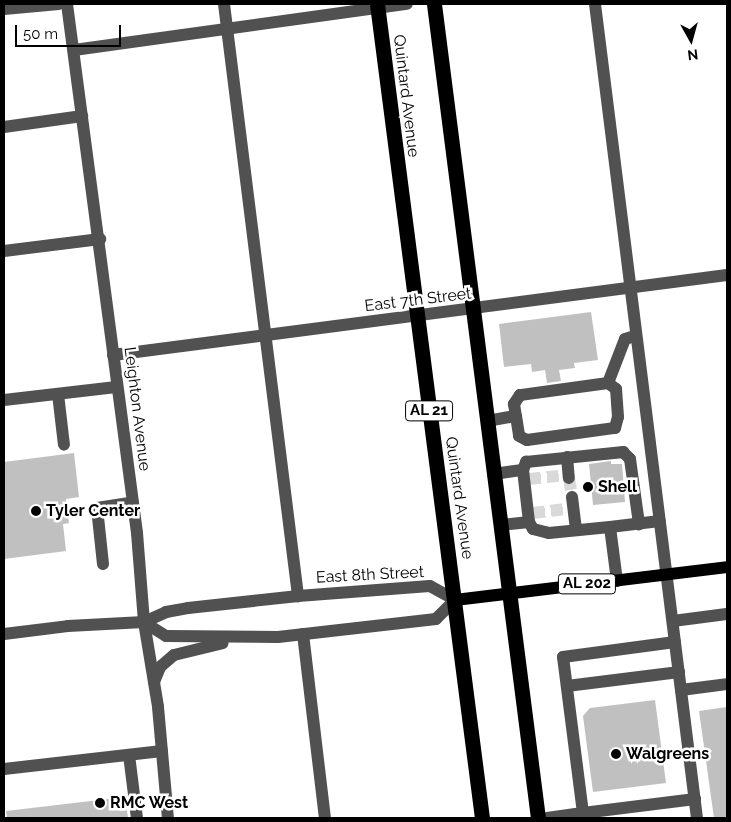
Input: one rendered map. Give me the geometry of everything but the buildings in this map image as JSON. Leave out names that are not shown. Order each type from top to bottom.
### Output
[{"type":"highway","points":[[434,4],[538,818]]},
{"type":"highway","name":"Quintard Avenue","points":[[377,6],[482,818]]},
{"type":"main road","name":"AL 202","points":[[455,600],[727,567]]},
{"type":"street","points":[[4,9],[60,4]]},
{"type":"street","name":"Leighton Avenue","points":[[67,4],[100,239],[116,388],[133,502],[144,622],[154,684],[168,818]]},
{"type":"street","points":[[224,4],[263,336],[298,596]]},
{"type":"street","points":[[74,50],[377,6],[407,4]]},
{"type":"street","points":[[595,4],[629,289],[697,818]]},
{"type":"street","points":[[4,127],[82,116]]},
{"type":"street","points":[[4,251],[100,239]]},
{"type":"street","name":"East 7th Street","points":[[113,355],[727,275]]},
{"type":"street","points":[[608,383],[625,338],[635,336]]},
{"type":"street","points":[[608,383],[616,389],[618,418],[615,428],[527,440],[519,436],[514,404],[520,395],[608,383]]},
{"type":"street","points":[[4,400],[116,388]]},
{"type":"street","points":[[58,394],[64,445]]},
{"type":"street","points":[[487,421],[516,416]]},
{"type":"street","points":[[542,438],[545,460]]},
{"type":"street","points":[[639,524],[630,459],[623,452],[526,462],[525,477],[533,529],[549,533],[639,524],[660,521]]},
{"type":"street","points":[[566,476],[567,457]]},
{"type":"street","points":[[493,474],[525,477]]},
{"type":"street","points":[[103,564],[97,508],[133,502]]},
{"type":"street","points":[[570,505],[576,530]]},
{"type":"street","points":[[500,525],[530,516]]},
{"type":"street","points":[[610,527],[617,581]]},
{"type":"street","name":"East 8th Street","points":[[4,634],[68,626],[144,622],[166,612],[188,608],[298,596],[430,586],[455,600]]},
{"type":"street","points":[[144,622],[166,636],[248,637],[303,634],[436,618],[455,600]]},
{"type":"street","points":[[673,622],[727,614]]},
{"type":"street","points":[[303,634],[325,818]]},
{"type":"street","points":[[154,684],[160,667],[174,655],[248,637]]},
{"type":"street","points":[[583,813],[563,657],[675,642]]},
{"type":"street","points":[[567,686],[679,672]]},
{"type":"street","points":[[681,690],[727,684]]},
{"type":"street","points":[[4,769],[162,751]]},
{"type":"street","points":[[129,755],[137,818]]},
{"type":"street","points":[[547,818],[695,799]]},
{"type":"tunnel","points":[[529,479],[559,476]]},
{"type":"tunnel","points":[[569,478],[572,497]]},
{"type":"tunnel","points":[[533,513],[564,509]]},
{"type":"place","name":"Shell","points":[[588,487]]},
{"type":"place","name":"Tyler Center","points":[[36,511]]},
{"type":"place","name":"Walgreens","points":[[616,754]]},
{"type":"place","name":"RMC West","points":[[100,803]]}]
